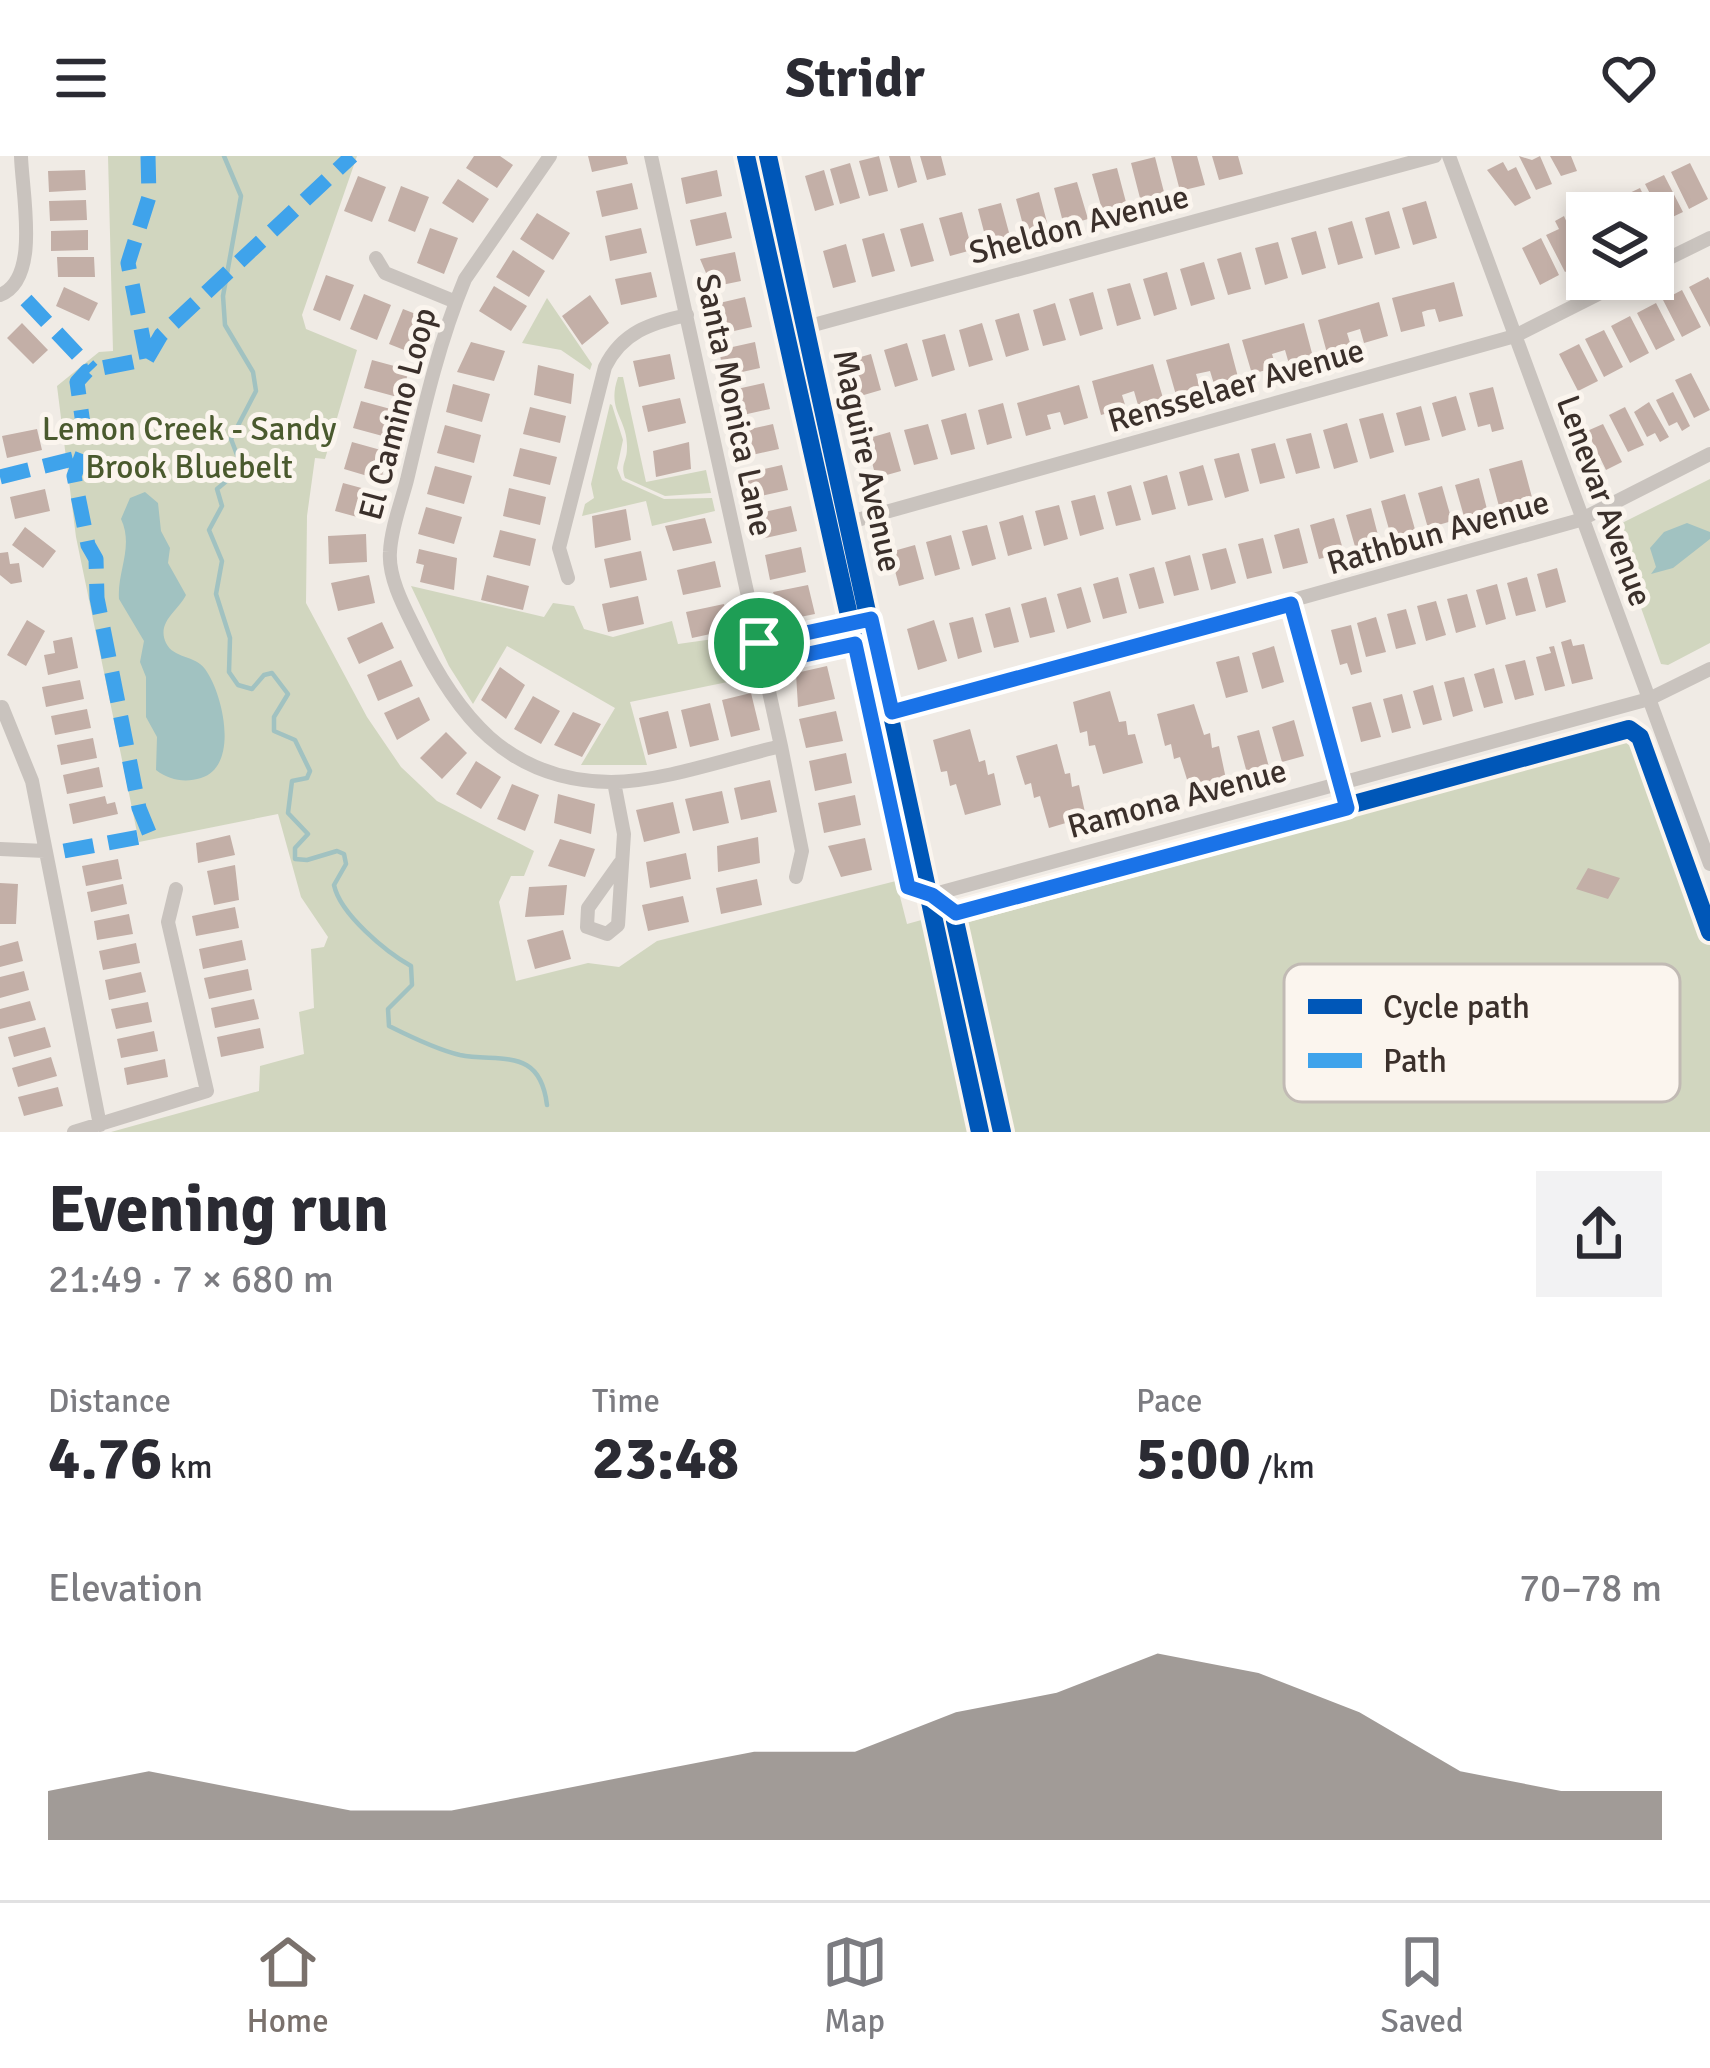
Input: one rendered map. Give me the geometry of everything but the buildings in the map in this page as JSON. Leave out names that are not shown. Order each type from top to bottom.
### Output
[{"type":"street","points":[[0,295],[13,290],[24,271],[21,156]]},
{"type":"street","name":"El Camino Loop","points":[[550,156],[466,279],[456,302],[427,394],[389,554],[404,607],[453,699],[486,737],[542,770],[614,782],[781,746]]},
{"type":"street","name":"Santa Monica Lane","points":[[651,156],[781,746],[802,851],[796,878]]},
{"type":"street","name":"Maguire Avenue","points":[[768,156],[980,1132]]},
{"type":"street","name":"Sheldon Avenue","points":[[806,327],[1435,156]]},
{"type":"street","name":"Lenevar Avenue","points":[[1449,156],[1710,864]]},
{"type":"street","points":[[1674,256],[1710,238]]},
{"type":"street","points":[[376,258],[385,274],[456,302]]},
{"type":"street","name":"Rensselaer Avenue","points":[[850,522],[1515,336],[1586,300]]},
{"type":"street","points":[[568,578],[559,548],[605,367],[614,349],[631,334],[651,323],[687,315]]},
{"type":"street","name":"Rathbun Avenue","points":[[892,712],[1580,520],[1710,454]]},
{"type":"street","points":[[1291,604],[1342,782]]},
{"type":"street","points":[[759,643],[871,619]]},
{"type":"street","points":[[763,664],[876,640]]},
{"type":"street","name":"Ramona Avenue","points":[[932,895],[1649,699],[1710,669]]},
{"type":"street","points":[[2,707],[32,781],[100,1124]]},
{"type":"street","points":[[614,782],[624,834],[618,926],[607,934],[595,933],[587,927],[588,908],[620,863]]},
{"type":"street","points":[[0,849],[45,851]]},
{"type":"street","points":[[74,1132],[207,1091],[168,922],[176,890]]},
{"type":"green space","name":"Lemon Creek - Sandy Brook Bluebelt","points":[[108,156],[357,156],[302,315],[306,329],[357,350],[325,459],[315,458],[307,516],[306,603],[367,717],[401,767],[437,801],[534,851],[524,876],[511,876],[499,902],[516,981],[588,963],[619,967],[657,941],[896,881],[907,924],[1635,723],[1710,920],[1710,1132],[111,1132],[259,1091],[260,1066],[304,1054],[299,1012],[314,1008],[311,949],[324,947],[328,937],[301,897],[278,814],[139,842],[76,537],[57,386],[99,352],[113,351]]},
{"type":"green space","points":[[547,298],[592,364],[590,370],[561,350],[522,343]]},
{"type":"green space","points":[[618,377],[623,377],[646,482],[706,470],[711,493],[665,496],[625,478],[626,438],[614,399]]},
{"type":"green space","points":[[610,404],[623,440],[617,468],[622,480],[664,499],[712,498],[715,511],[652,526],[646,501],[582,516],[585,504],[594,498],[591,484]]},
{"type":"green space","points":[[1710,479],[1710,643],[1668,665],[1661,664],[1614,532],[1616,526]]},
{"type":"green space","points":[[411,586],[544,617],[553,603],[574,606],[584,629],[613,637],[672,621],[678,644],[742,635],[752,677],[630,702],[647,765],[581,765],[615,708],[507,646],[473,704]]},
{"type":"water","points":[[145,492],[158,503],[161,531],[170,548],[168,563],[186,595],[166,623],[166,643],[205,669],[222,711],[221,759],[213,771],[195,780],[177,780],[156,770],[157,737],[146,717],[146,677],[140,662],[144,641],[119,599],[126,549],[121,519],[130,498]]},
{"type":"water","points":[[1687,523],[1710,532],[1710,539],[1673,568],[1651,574],[1656,567],[1650,548],[1664,532]]},
{"type":"waterway","points":[[224,156],[241,196],[223,296],[225,325],[253,372],[256,391],[231,439],[242,468],[217,489],[222,506],[209,530],[222,561],[216,594],[230,638],[229,672],[238,685],[252,689],[272,673],[288,694],[274,717],[274,731],[295,740],[310,771],[307,778],[292,781],[288,813],[308,834],[295,848],[295,859],[337,851],[344,854],[346,864],[334,885],[345,908],[365,931],[411,966],[412,985],[388,1009],[389,1026],[451,1053],[527,1065],[543,1086],[547,1105]]},
{"type":"marked path","points":[[64,851],[150,835],[139,808],[97,598],[96,559],[88,545],[74,476],[86,445],[77,382],[87,371],[147,359],[128,263],[149,197],[148,156]]},
{"type":"marked path","points":[[147,359],[161,335],[352,156]]},
{"type":"marked path","points":[[26,300],[92,370]]},
{"type":"marked path","points":[[0,477],[81,457]]},
{"type":"cycle path","points":[[746,156],[876,736]]},
{"type":"cycle path","points":[[768,156],[980,1132]]},
{"type":"cycle path","points":[[1002,1132],[955,921],[956,913],[964,910],[1629,729],[1640,737],[1710,932]]},
{"type":"route","points":[[1291,604],[1347,808],[956,913],[932,895],[908,887],[855,644],[763,664],[759,643],[871,619],[892,712],[1291,604]]}]
